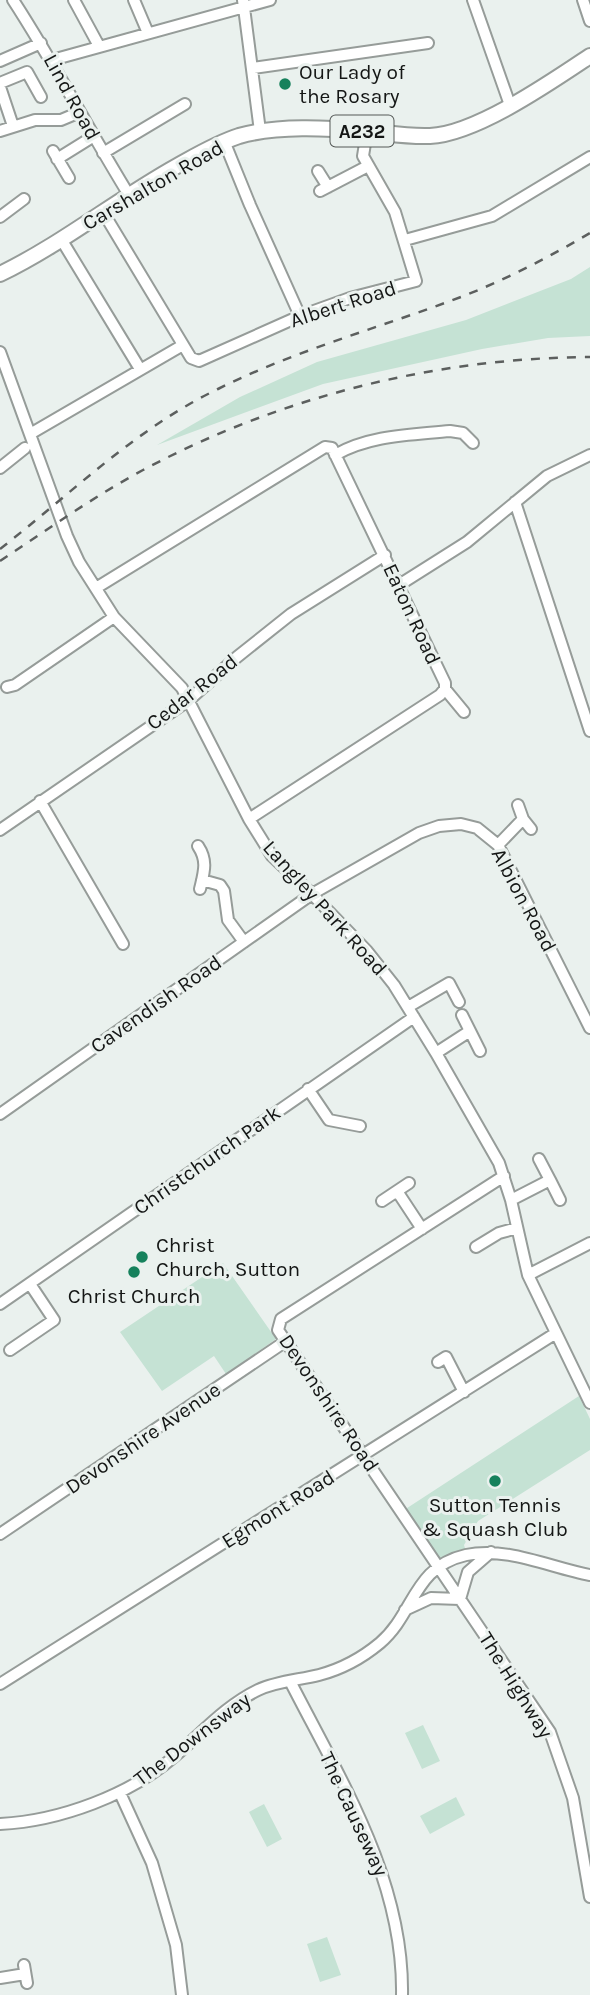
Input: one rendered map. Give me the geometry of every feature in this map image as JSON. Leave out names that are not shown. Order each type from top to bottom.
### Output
[{"type":"highway","name":"Carshalton Road","points":[[0,274],[224,141],[260,131],[307,129],[418,136],[444,135],[476,124],[590,56]]},
{"type":"street","name":"Lind Road","points":[[13,0],[52,60],[79,112],[129,195]]},
{"type":"street","points":[[74,0],[99,46]]},
{"type":"street","points":[[134,0],[148,33]]},
{"type":"street","points":[[52,60],[243,3],[270,0]]},
{"type":"street","points":[[473,0],[510,104]]},
{"type":"street","points":[[583,0],[590,21]]},
{"type":"street","points":[[243,3],[260,131]]},
{"type":"street","points":[[0,61],[41,43]]},
{"type":"street","points":[[253,68],[428,43]]},
{"type":"street","points":[[13,126],[0,85],[27,72],[41,97]]},
{"type":"street","points":[[103,153],[185,104]]},
{"type":"street","points":[[0,131],[40,119],[58,120],[79,112]]},
{"type":"street","name":"Albert Road","points":[[183,345],[191,358],[199,361],[300,316],[350,298],[416,281],[395,212],[363,156],[367,131]]},
{"type":"street","points":[[69,178],[55,155],[94,136]]},
{"type":"street","points":[[224,141],[300,316]]},
{"type":"street","points":[[405,240],[492,216],[590,157]]},
{"type":"street","points":[[317,171],[324,189],[368,166]]},
{"type":"street","points":[[0,217],[24,199]]},
{"type":"street","points":[[30,434],[183,345],[103,212]]},
{"type":"street","points":[[61,239],[140,369]]},
{"type":"street","name":"Langley Park Road","points":[[0,352],[79,562],[114,617],[172,677],[189,700],[272,856],[366,951],[411,1012],[491,1148],[511,1200],[528,1275],[586,1386],[590,1403]]},
{"type":"street","points":[[335,455],[371,440],[450,431],[463,433],[473,443]]},
{"type":"street","points":[[0,468],[25,447]]},
{"type":"street","name":"Eaton Road","points":[[96,588],[326,447],[332,448],[385,555],[445,683],[445,689],[440,695],[250,819]]},
{"type":"street","points":[[399,585],[467,542],[547,476],[590,455]]},
{"type":"street","points":[[515,502],[590,731]]},
{"type":"street","name":"Cedar Road","points":[[0,830],[189,700],[281,621],[385,555]]},
{"type":"street","points":[[7,687],[15,685],[114,617]]},
{"type":"street","points":[[445,689],[464,712]]},
{"type":"street","points":[[40,801],[123,944]]},
{"type":"street","points":[[518,805],[523,819],[531,829]]},
{"type":"street","points":[[498,845],[523,819]]},
{"type":"street","name":"Albion Road","points":[[312,894],[419,833],[439,826],[461,824],[477,828],[498,845],[590,1028]]},
{"type":"street","points":[[198,846],[206,864],[201,884],[220,885],[224,891],[228,920],[244,942]]},
{"type":"street","name":"Cavendish Road","points":[[0,1114],[312,894]]},
{"type":"street","name":"Christchurch Park","points":[[0,1304],[308,1089],[411,1012],[447,979],[459,1002]]},
{"type":"street","points":[[463,1015],[481,1051]]},
{"type":"street","points":[[436,1053],[470,1031]]},
{"type":"street","points":[[308,1089],[330,1120],[360,1126]]},
{"type":"street","points":[[539,1158],[561,1200]]},
{"type":"street","name":"Devonshire Road","points":[[438,1566],[278,1330],[281,1319],[504,1176]]},
{"type":"street","points":[[511,1200],[550,1180]]},
{"type":"street","points":[[382,1201],[409,1184]]},
{"type":"street","points":[[397,1191],[422,1229]]},
{"type":"street","points":[[477,1247],[499,1233],[517,1228]]},
{"type":"street","points":[[528,1275],[590,1243]]},
{"type":"street","points":[[10,1350],[25,1345],[58,1322],[30,1284]]},
{"type":"street","name":"Egmont Road","points":[[0,1684],[556,1333]]},
{"type":"street","name":"Devonshire Avenue","points":[[0,1534],[286,1341]]},
{"type":"street","points":[[439,1346],[442,1359],[464,1392]]},
{"type":"street","points":[[405,1610],[431,1598],[460,1599],[468,1572],[491,1552]]},
{"type":"street","points":[[438,1566],[467,1555],[491,1552],[590,1575]]},
{"type":"street","name":"The Highway","points":[[438,1566],[550,1732],[573,1798],[590,1897]]},
{"type":"street","name":"The Downsway","points":[[0,1824],[49,1816],[120,1793],[174,1758],[220,1714],[259,1690],[322,1674],[355,1661],[382,1641],[420,1585],[438,1566]]},
{"type":"street","points":[[575,1570],[590,1566]]},
{"type":"street","name":"The Causeway","points":[[290,1681],[367,1833],[389,1891],[401,1953],[402,1995]]},
{"type":"street","points":[[120,1793],[152,1863],[176,1945],[182,1995]]},
{"type":"street","points":[[0,1978],[25,1974]]},
{"type":"green space","points":[[590,267],[590,336],[548,338],[482,349],[323,384],[157,445],[240,397],[317,362],[466,320],[571,279]]},
{"type":"green space","points":[[223,1263],[276,1339],[226,1374],[214,1356],[162,1391],[120,1332]]},
{"type":"green space","name":"Sutton Tennis & Squash Club","points":[[579,1396],[590,1419],[590,1450],[478,1521],[464,1545],[467,1555],[438,1566],[401,1512]]},
{"type":"green space","points":[[423,1725],[440,1761],[422,1769],[405,1733]]},
{"type":"green space","points":[[456,1797],[465,1815],[430,1834],[420,1816]]},
{"type":"green space","points":[[264,1804],[282,1839],[267,1847],[249,1812]]},
{"type":"green space","points":[[327,1937],[341,1975],[320,1982],[307,1944]]},
{"type":"railway","points":[[0,549],[132,442],[188,405],[279,362],[482,288],[530,266],[590,233]]},
{"type":"railway","points":[[0,561],[88,502],[143,470],[195,444],[304,402],[359,386],[416,374],[532,359],[590,357]]},
{"type":"place","name":"Our Lady of the Rosary","points":[[285,84]]},
{"type":"place","name":"Christ Church, Sutton","points":[[142,1257]]},
{"type":"place","name":"Christ Church","points":[[134,1272]]},
{"type":"place","name":"Sutton Tennis & Squash Club","points":[[495,1481]]}]
